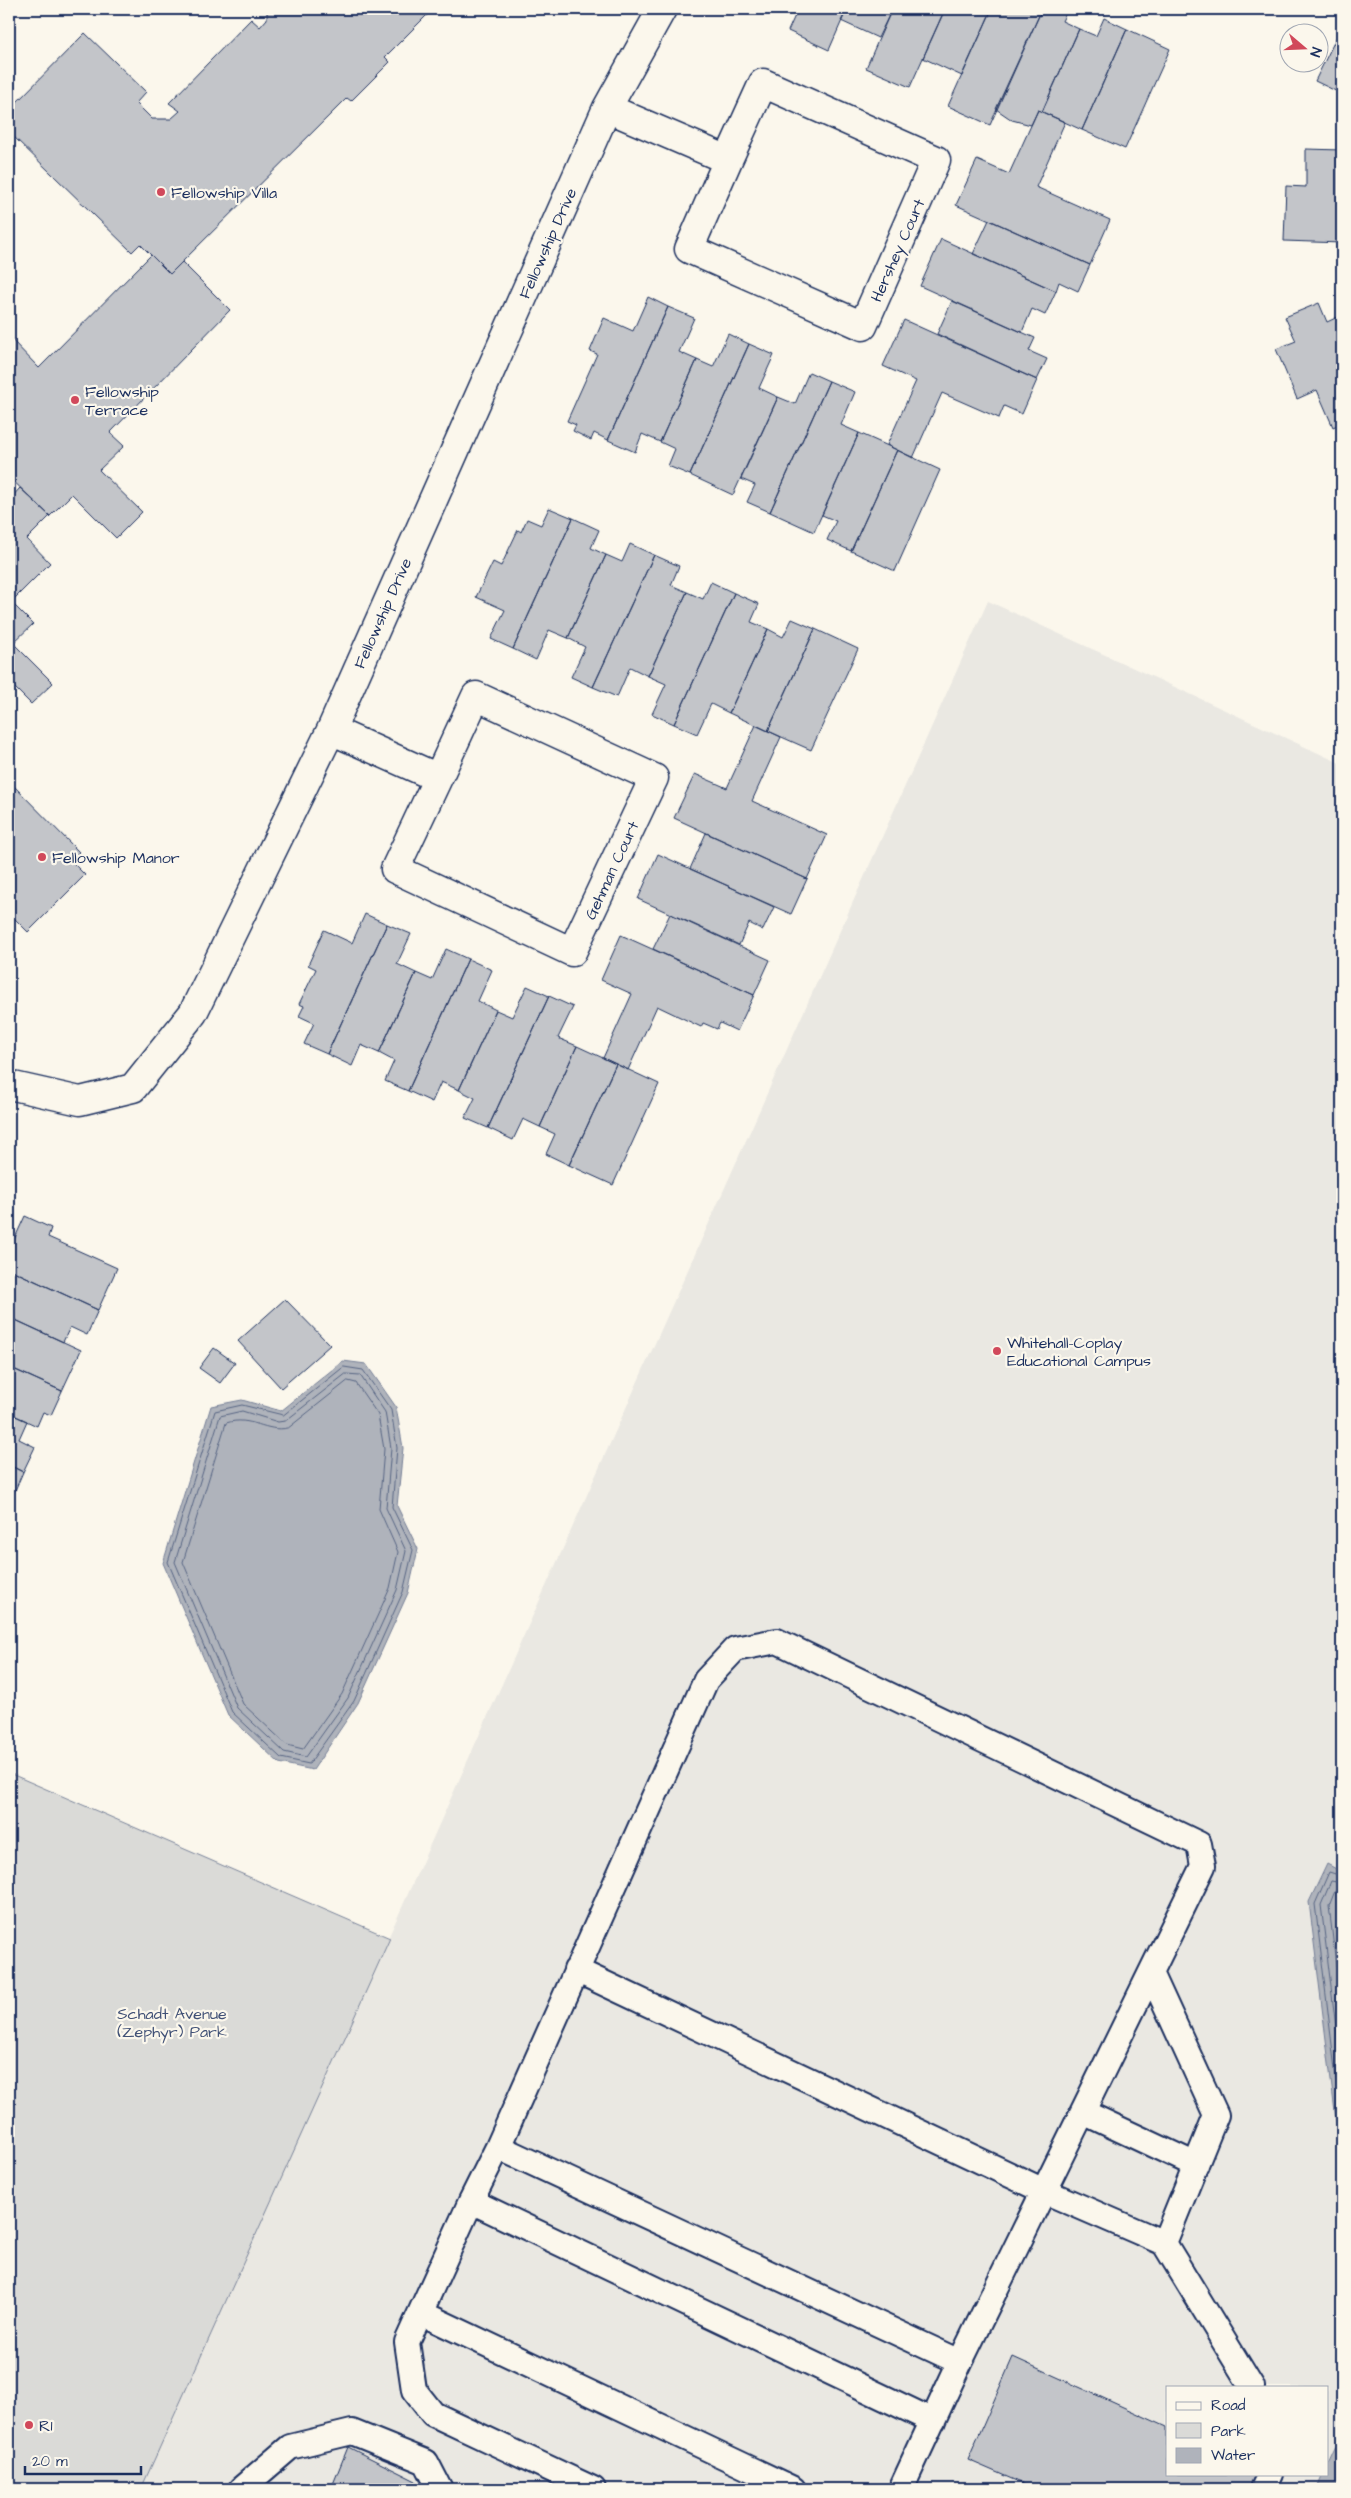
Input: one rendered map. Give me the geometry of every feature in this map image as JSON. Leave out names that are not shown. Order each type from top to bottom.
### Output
[{"type":"street","name":"Fellowship Drive","points":[[9,1084],[80,1101],[133,1088],[193,1013],[331,730],[607,108],[662,9]]},
{"type":"street","name":"Hershey Court","points":[[763,83],[936,160],[863,326],[689,249],[728,160],[763,83]]},
{"type":"street","points":[[607,108],[728,160]]},
{"type":"street","name":"Gehman Court","points":[[476,696],[654,778],[572,952],[395,869],[438,778],[476,696]]},
{"type":"street","points":[[331,730],[438,778]]},
{"type":"lane","points":[[593,2489],[433,2414],[414,2390],[407,2342],[471,2201],[498,2147],[706,1680],[735,1649],[777,1641],[1199,1844],[1204,1866],[960,2362],[901,2489]]},
{"type":"lane","points":[[576,1970],[1044,2190],[1164,2243],[1251,2386]]},
{"type":"lane","points":[[1151,1973],[1216,2115],[1164,2243]]},
{"type":"lane","points":[[1083,2112],[1196,2164]]},
{"type":"lane","points":[[498,2147],[960,2362]]},
{"type":"lane","points":[[471,2201],[933,2421]]},
{"type":"lane","points":[[421,2313],[793,2489]]},
{"type":"lane","points":[[240,2489],[290,2447],[352,2432],[426,2462],[440,2489]]},
{"type":"lane","points":[[1263,2489],[1269,2476]]},
{"type":"shaded area","name":"Whitehall-Coplay Educational Campus","points":[[988,601],[1342,764],[1342,2489],[141,2489]]},
{"type":"green space","name":"Schadt Avenue (Zephyr) Park","points":[[9,1773],[390,1938],[141,2489],[9,2489]]},
{"type":"water","points":[[343,1361],[366,1364],[396,1407],[403,1448],[397,1506],[418,1549],[408,1593],[358,1703],[313,1770],[279,1763],[228,1715],[163,1563],[211,1406],[242,1400],[281,1411]]},
{"type":"water","points":[[1327,1864],[1342,1872],[1342,2169],[1309,1902]]},
{"type":"water","points":[[1342,2434],[1342,2489],[1317,2489],[1322,2476],[1328,2476],[1328,2464]]},
{"type":"building","name":"Fellowship Villa","points":[[267,9],[433,9],[385,57],[390,62],[351,101],[347,98],[170,274],[140,244],[132,252],[12,135],[9,139],[9,110],[85,33],[146,92],[136,103],[152,119],[171,119],[180,111],[169,103],[251,19],[260,27],[267,19]]},
{"type":"building","points":[[798,9],[847,9],[829,50],[788,31]]},
{"type":"building","points":[[847,9],[892,9],[878,38],[841,21]]},
{"type":"building","points":[[892,9],[945,9],[910,87],[866,68]]},
{"type":"building","points":[[945,9],[992,9],[962,76],[923,58]]},
{"type":"building","points":[[992,9],[1042,9],[990,125],[948,106]]},
{"type":"building","points":[[1042,9],[1068,9],[1062,21],[1079,29],[1042,112],[1038,110],[1031,125],[1012,120],[996,109]]},
{"type":"building","points":[[1104,18],[1127,29],[1082,130],[1042,112],[1079,29],[1096,36]]},
{"type":"building","points":[[1342,26],[1342,94],[1315,81],[1319,72],[1328,72],[1328,55]]},
{"type":"building","points":[[1127,29],[1170,49],[1125,149],[1082,130]]},
{"type":"building","points":[[1038,110],[1065,122],[1036,187],[1110,220],[1090,265],[956,205],[977,160],[1009,174]]},
{"type":"building","points":[[1306,149],[1342,150],[1342,243],[1284,241],[1286,186],[1306,187]]},
{"type":"building","points":[[989,220],[1090,265],[1078,291],[1059,282],[1056,291],[973,254]]},
{"type":"building","points":[[941,239],[1056,291],[1045,315],[1032,309],[1022,332],[920,286]]},
{"type":"building","name":"Fellowship Terrace","points":[[151,255],[170,274],[182,262],[230,310],[110,433],[124,446],[99,470],[142,512],[116,538],[72,494],[50,516],[9,477],[9,337],[39,368]]},
{"type":"building","points":[[648,297],[668,307],[608,440],[594,433],[591,440],[573,431],[576,425],[567,421],[597,354],[590,351],[604,318],[633,331]]},
{"type":"building","points":[[952,301],[1035,338],[1029,351],[1047,359],[1037,380],[937,334]]},
{"type":"building","points":[[1319,303],[1327,322],[1342,315],[1342,423],[1333,427],[1317,390],[1297,399],[1276,349],[1296,341],[1285,317]]},
{"type":"building","points":[[668,307],[694,318],[679,352],[697,360],[660,442],[642,434],[635,452],[608,440]]},
{"type":"building","points":[[904,320],[1037,380],[1022,414],[1004,406],[999,418],[942,393],[913,458],[887,445],[916,381],[883,366]]},
{"type":"building","points":[[728,334],[749,344],[690,475],[668,466],[675,449],[660,442],[697,360],[713,367]]},
{"type":"building","points":[[749,344],[774,355],[759,388],[778,397],[733,495],[690,475]]},
{"type":"building","points":[[809,372],[829,381],[770,512],[747,502],[755,485],[741,479],[778,397],[795,404]]},
{"type":"building","points":[[829,381],[855,392],[841,425],[859,433],[814,532],[770,512]]},
{"type":"building","points":[[859,433],[897,450],[851,551],[827,540],[836,521],[822,515]]},
{"type":"building","points":[[897,450],[940,470],[895,571],[851,551]]},
{"type":"building","points":[[20,488],[50,516],[27,539],[50,563],[11,602],[33,624],[13,643],[53,683],[31,704],[11,684],[9,686],[9,500]]},
{"type":"building","points":[[549,508],[573,518],[513,649],[491,639],[505,610],[476,597],[493,562],[501,566],[518,530],[521,532],[527,519],[541,525]]},
{"type":"building","points":[[573,518],[599,530],[591,548],[606,555],[568,638],[549,630],[536,660],[513,649]]},
{"type":"building","points":[[630,544],[654,555],[593,687],[571,677],[585,647],[568,638],[606,555],[622,562]]},
{"type":"building","points":[[654,555],[679,566],[671,585],[687,592],[648,676],[630,667],[617,697],[593,687]]},
{"type":"building","points":[[711,582],[734,593],[674,724],[652,714],[666,684],[648,676],[687,592],[703,599]]},
{"type":"building","points":[[734,593],[759,604],[751,622],[768,629],[729,713],[711,704],[697,734],[674,724]]},
{"type":"building","points":[[792,619],[815,629],[768,731],[729,713],[768,629],[783,637]]},
{"type":"building","points":[[815,629],[858,649],[811,750],[768,731]]},
{"type":"building","points":[[756,725],[781,737],[752,801],[827,835],[807,879],[674,818],[695,774],[727,788]]},
{"type":"building","name":"Fellowship Manor","points":[[9,781],[79,852],[71,861],[85,875],[28,932],[15,919],[9,925]]},
{"type":"building","points":[[706,833],[807,879],[791,914],[690,869]]},
{"type":"building","points":[[658,854],[774,907],[763,930],[749,923],[739,945],[638,899]]},
{"type":"building","points":[[365,914],[387,924],[327,1054],[304,1044],[314,1023],[299,1016],[304,1006],[299,1004],[316,969],[308,965],[324,930],[352,943]]},
{"type":"building","points":[[670,914],[770,960],[754,995],[653,949]]},
{"type":"building","points":[[387,924],[411,934],[397,964],[416,973],[379,1053],[361,1045],[352,1066],[327,1054]]},
{"type":"building","points":[[621,935],[754,995],[737,1031],[720,1023],[717,1029],[703,1023],[701,1027],[657,1006],[628,1070],[603,1058],[632,994],[601,980]]},
{"type":"building","points":[[446,949],[468,959],[408,1091],[385,1081],[394,1061],[379,1053],[416,973],[432,980]]},
{"type":"building","points":[[468,959],[492,970],[478,1001],[496,1010],[459,1090],[441,1082],[432,1102],[408,1091]]},
{"type":"building","points":[[527,986],[549,996],[488,1128],[465,1118],[475,1098],[459,1090],[496,1010],[512,1017]]},
{"type":"building","points":[[549,996],[573,1007],[558,1038],[577,1046],[540,1127],[523,1119],[513,1140],[488,1128]]},
{"type":"building","points":[[577,1046],[616,1064],[569,1165],[546,1154],[555,1134],[540,1127]]},
{"type":"building","points":[[616,1064],[659,1084],[613,1185],[569,1165]]},
{"type":"building","points":[[25,1216],[51,1228],[48,1237],[117,1268],[98,1310],[9,1269],[9,1240],[13,1242]]},
{"type":"building","points":[[9,1269],[98,1310],[87,1335],[70,1327],[63,1342],[9,1317]]},
{"type":"building","points":[[285,1299],[330,1345],[281,1388],[238,1341]]},
{"type":"building","points":[[9,1317],[81,1350],[62,1391],[9,1367]]},
{"type":"building","points":[[214,1348],[235,1363],[220,1383],[199,1368]]},
{"type":"building","points":[[9,1367],[62,1391],[51,1415],[43,1412],[37,1426],[9,1413]]},
{"type":"building","points":[[9,1413],[27,1421],[19,1439],[35,1447],[23,1472],[9,1465]]},
{"type":"building","points":[[9,1465],[23,1472],[13,1495],[9,1493]]},
{"type":"building","points":[[1013,2357],[1166,2427],[1166,2476],[1259,2476],[1253,2489],[1035,2489],[968,2460]]},
{"type":"building","points":[[348,2447],[416,2481],[413,2489],[331,2489]]},
{"type":"place","name":"Fellowship Villa","points":[[161,192]]},
{"type":"place","name":"Fellowship Terrace","points":[[75,400]]},
{"type":"place","name":"Fellowship Manor","points":[[42,857]]},
{"type":"place","name":"Whitehall-Coplay Educational Campus","points":[[997,1351]]},
{"type":"place","name":"R1","points":[[29,2425]]}]
